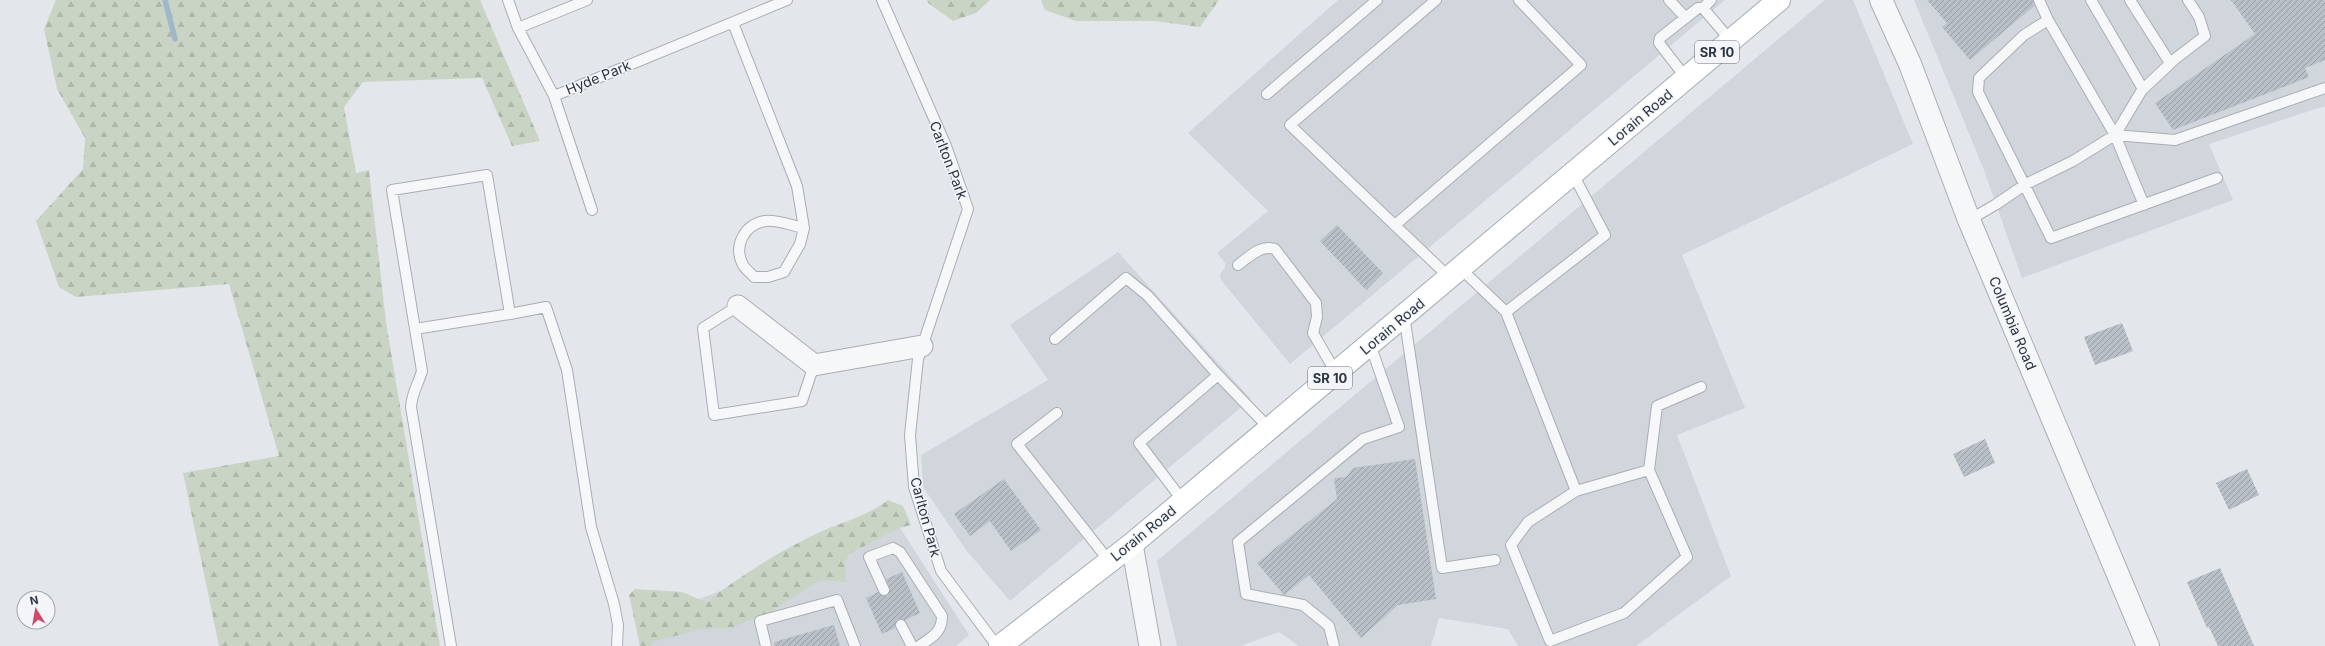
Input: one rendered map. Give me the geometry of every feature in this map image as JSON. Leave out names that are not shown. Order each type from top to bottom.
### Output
[{"type":"main road","name":"Lorain Road","points":[[998,646],[1132,544],[1779,0]]},
{"type":"street","name":"Columbia Road","points":[[1881,0],[1910,64],[1969,220],[2148,646]]},
{"type":"street","points":[[738,306],[814,365],[922,346]]},
{"type":"street","points":[[1132,544],[1150,646]]},
{"type":"lane","points":[[508,0],[518,28],[554,96]]},
{"type":"lane","points":[[518,28],[587,0]]},
{"type":"lane","name":"Hyde Park","points":[[592,210],[554,96],[787,0]]},
{"type":"lane","name":"Carlton Park","points":[[882,0],[946,146],[968,209],[918,359],[910,435],[914,487],[940,571],[998,646]]},
{"type":"lane","points":[[1267,94],[1377,0]]},
{"type":"lane","points":[[1436,0],[1290,125],[1396,225],[1506,312],[1576,491]]},
{"type":"lane","points":[[1396,225],[1582,65],[1519,0]]},
{"type":"lane","points":[[1669,0],[1686,18]]},
{"type":"lane","points":[[1686,78],[1659,43],[1660,38],[1698,8],[1703,8],[1711,0]]},
{"type":"lane","points":[[2039,0],[2048,20],[2115,135],[2144,205]]},
{"type":"lane","points":[[2090,0],[2143,89]]},
{"type":"lane","points":[[2130,0],[2170,63]]},
{"type":"lane","points":[[1969,220],[1995,205],[2026,184],[2073,161],[2115,135],[2143,89],[2170,63],[2205,36],[2199,17],[2188,0]]},
{"type":"lane","points":[[1703,8],[1731,41]]},
{"type":"lane","points":[[2048,20],[2024,35],[1979,78],[1978,92],[2026,184],[2051,238],[2217,178]]},
{"type":"lane","points":[[732,23],[797,186],[804,228],[800,244],[784,272],[768,277],[754,277],[743,265],[740,250],[742,236],[751,226],[766,221],[804,228]]},
{"type":"lane","points":[[2115,135],[2175,140],[2325,88]]},
{"type":"lane","points":[[451,646],[411,407],[412,393],[419,383],[422,372],[392,190],[487,174],[510,314]]},
{"type":"lane","points":[[1506,312],[1605,235],[1572,174]]},
{"type":"lane","points":[[1238,265],[1258,250],[1269,246],[1275,249],[1316,303],[1317,317],[1313,333],[1336,373]]},
{"type":"lane","points":[[1055,339],[1126,278],[1148,296],[1218,376],[1269,428]]},
{"type":"lane","points":[[738,306],[703,328],[714,415],[802,401],[814,365]]},
{"type":"lane","points":[[415,329],[546,307],[568,370],[592,527],[614,604],[618,625],[617,646]]},
{"type":"lane","points":[[1404,315],[1442,568],[1495,560]]},
{"type":"lane","points":[[1334,646],[1329,626],[1303,605],[1246,594],[1238,542],[1363,439],[1399,427],[1370,344]]},
{"type":"lane","points":[[1183,501],[1140,443],[1218,376]]},
{"type":"lane","points":[[1649,470],[1576,491],[1528,522],[1511,546],[1550,641],[1624,613],[1687,557],[1649,470],[1657,406],[1701,387]]},
{"type":"lane","points":[[1057,413],[1017,444],[1109,561]]},
{"type":"lane","points":[[884,590],[869,557],[893,548],[900,552],[942,616],[942,626],[936,634],[919,646]]},
{"type":"lane","points":[[766,646],[760,621],[837,600],[855,646]]},
{"type":"lane","points":[[901,625],[912,646]]},
{"type":"shaded area","points":[[1338,0],[1725,0],[1290,364],[1221,280],[1220,274],[1225,268],[1225,263],[1217,253],[1268,211],[1188,133]]},
{"type":"shaded area","points":[[1825,0],[1853,0],[1913,144],[1682,255],[1745,408],[1677,435],[1731,576],[1636,646],[1518,646],[1508,629],[1439,618],[1431,646],[1299,646],[1279,632],[1240,646],[1177,646],[1157,561]]},
{"type":"shaded area","points":[[1914,0],[2325,0],[2325,106],[2209,144],[2233,200],[2022,278],[1984,170]]},
{"type":"shaded area","points":[[1118,252],[1251,399],[1010,601],[966,550],[923,487],[921,455],[1048,380],[1010,325]]},
{"type":"shaded area","points":[[893,517],[969,635],[956,646],[640,646],[636,623],[841,545]]},
{"type":"green space","points":[[56,0],[480,0],[540,141],[512,146],[482,78],[363,82],[344,107],[356,173],[369,170],[386,322],[440,646],[219,646],[183,473],[279,456],[229,284],[76,297],[59,287],[36,221],[83,169],[85,138],[57,89],[44,29]]},
{"type":"green space","points":[[927,0],[990,0],[976,13],[953,21],[928,3]]},
{"type":"green space","points":[[1041,0],[1219,0],[1200,27],[1154,21],[1076,21],[1045,10]]},
{"type":"green space","points":[[888,500],[903,506],[911,525],[900,528],[849,554],[845,563],[846,582],[820,580],[772,611],[731,628],[702,629],[655,641],[648,646],[640,646],[629,595],[635,589],[682,592],[706,602],[733,582],[775,555],[820,532],[864,514]]},
{"type":"building","points":[[1927,0],[2033,0],[2034,6],[1970,60],[1942,27],[1947,23]]},
{"type":"building","points":[[2231,0],[2325,0],[2325,60],[2305,68],[2309,77],[2173,130],[2155,103],[2255,34]]},
{"type":"building","points":[[1337,225],[1383,273],[1366,290],[1320,241]]},
{"type":"building","points":[[2122,323],[2133,351],[2095,365],[2084,337]]},
{"type":"building","points":[[1985,439],[1995,463],[1964,477],[1953,454]]},
{"type":"building","points":[[1415,459],[1436,599],[1398,605],[1361,638],[1309,575],[1284,595],[1257,563],[1337,499],[1334,478],[1346,477],[1353,468]]},
{"type":"building","points":[[2247,469],[2259,495],[2229,510],[2216,483]]},
{"type":"building","points":[[1004,479],[1041,530],[1011,551],[990,521],[970,536],[954,514]]},
{"type":"building","points":[[2220,568],[2254,646],[2218,646],[2209,627],[2207,628],[2187,582]]},
{"type":"building","points":[[902,572],[920,613],[905,620],[898,619],[895,628],[882,634],[866,598],[878,592],[883,596],[887,596],[890,590],[886,579]]},
{"type":"building","points":[[834,625],[840,646],[774,646],[774,642]]},
{"type":"waterway","points":[[165,0],[175,39]]}]
